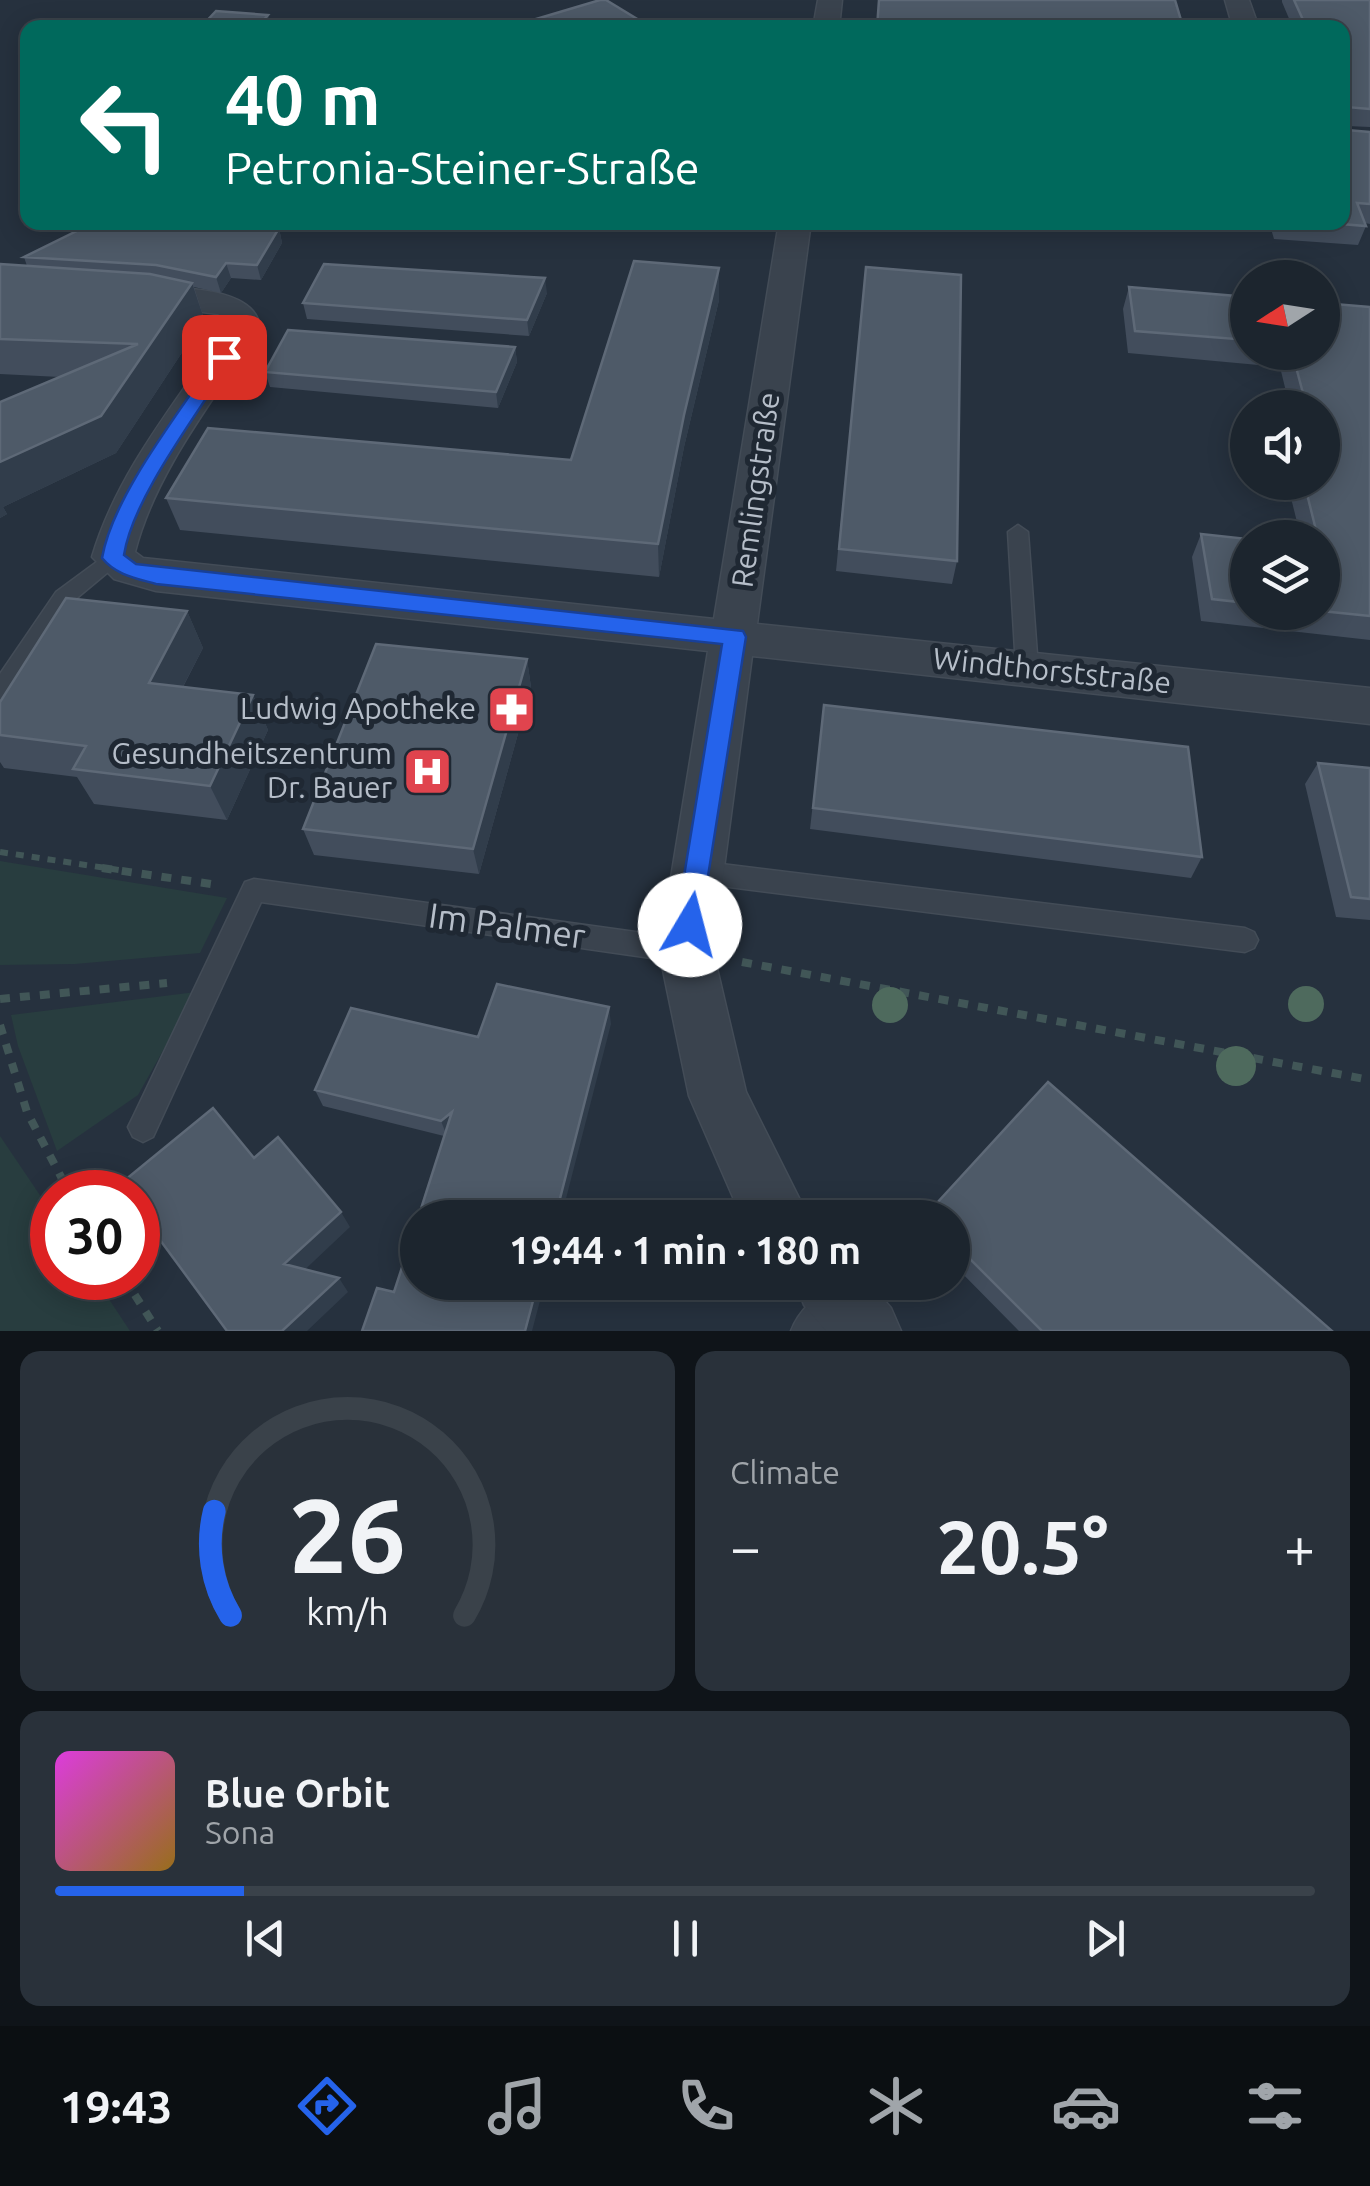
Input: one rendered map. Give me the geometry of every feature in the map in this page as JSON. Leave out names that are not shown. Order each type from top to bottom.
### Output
[{"type":"street","name":"Remlingstraße","points":[[765,1200],[718,1096],[686,951],[793,230]]},
{"type":"street","points":[[92,292],[227,305],[263,329],[130,505],[116,538],[113,558]]},
{"type":"street","name":"Windthorststraße","points":[[113,558],[129,569],[156,576],[1370,706]]},
{"type":"lane","points":[[1018,532],[1027,668]]},
{"type":"lane","points":[[0,692],[64,596],[113,558]]},
{"type":"lane","points":[[697,872],[1245,940]]},
{"type":"lane","points":[[142,1127],[218,974],[254,890]]},
{"type":"lane","name":"Im Palmer","points":[[254,890],[686,951]]},
{"type":"path","points":[[0,852],[254,890]]},
{"type":"path","points":[[686,951],[1370,1080]]},
{"type":"path","points":[[0,999],[152,986],[218,974]]},
{"type":"path","points":[[0,1025],[11,1066],[55,1170]]},
{"type":"path","points":[[138,1300],[158,1331]]},
{"type":"green space","points":[[0,861],[227,898],[200,953],[75,964],[0,965]]},
{"type":"green space","points":[[196,992],[138,1095],[57,1151],[18,1046],[11,1015]]},
{"type":"green space","points":[[0,1136],[30,1180],[30,1300],[110,1300],[130,1331],[0,1331]]},
{"type":"building","points":[[606,0],[639,20],[533,20]]},
{"type":"building","points":[[879,0],[1175,0],[1181,20],[878,20]]},
{"type":"building","points":[[1294,0],[1370,0],[1370,109],[1350,107],[1350,20],[1303,20]]},
{"type":"building","points":[[216,11],[268,15],[264,20],[208,20]]},
{"type":"building","points":[[1350,130],[1370,132],[1370,204],[1357,203],[1366,226],[1350,225]]},
{"type":"building","points":[[79,230],[278,230],[257,265],[226,263],[216,277],[156,265],[24,257]]},
{"type":"building","points":[[634,261],[719,268],[658,544],[166,498],[208,428],[571,460]]},
{"type":"building","points":[[0,264],[150,274],[192,283],[101,416],[0,462],[0,402],[138,344],[0,339]]},
{"type":"building","points":[[324,264],[545,278],[527,320],[303,303]]},
{"type":"building","points":[[866,267],[961,275],[957,561],[839,549]]},
{"type":"building","points":[[1129,287],[1230,295],[1230,339],[1135,331]]},
{"type":"building","points":[[1340,304],[1370,307],[1370,616],[1340,613],[1340,520],[1314,520],[1308,500],[1340,500],[1340,390],[1302,390],[1297,370],[1340,370]]},
{"type":"building","points":[[288,330],[515,347],[496,392],[265,372]]},
{"type":"building","points":[[1201,534],[1230,537],[1230,601],[1212,599]]},
{"type":"building","points":[[66,598],[187,611],[149,683],[253,695],[210,786],[73,769],[86,746],[0,735],[0,702]]},
{"type":"building","name":"Gesundheitszentrum Dr. Bauer","points":[[376,644],[527,659],[473,849],[303,829]]},
{"type":"building","points":[[824,705],[1188,747],[1202,857],[813,808]]},
{"type":"building","points":[[1318,763],[1370,768],[1370,899],[1351,897]]},
{"type":"building","points":[[497,984],[609,1007],[560,1200],[424,1200],[452,1112],[441,1121],[315,1090],[351,1008],[478,1037]]},
{"type":"building","points":[[1048,1082],[1332,1331],[1042,1331],[970,1259],[970,1200],[940,1200]]},
{"type":"building","points":[[213,1108],[254,1158],[278,1137],[341,1212],[284,1264],[339,1278],[282,1331],[227,1331],[160,1240],[160,1170],[137,1170]]},
{"type":"building","points":[[400,1274],[400,1300],[533,1300],[525,1331],[362,1331],[377,1288],[394,1292]]},
{"type":"place","name":"Ludwig Apotheke","points":[[511,709]]},
{"type":"place","name":"Gesundheitszentrum Dr. Bauer","points":[[427,771]]},
{"type":"route","points":[[224,357],[130,505],[116,538],[113,558],[129,569],[156,576],[735,637],[690,925]]}]
